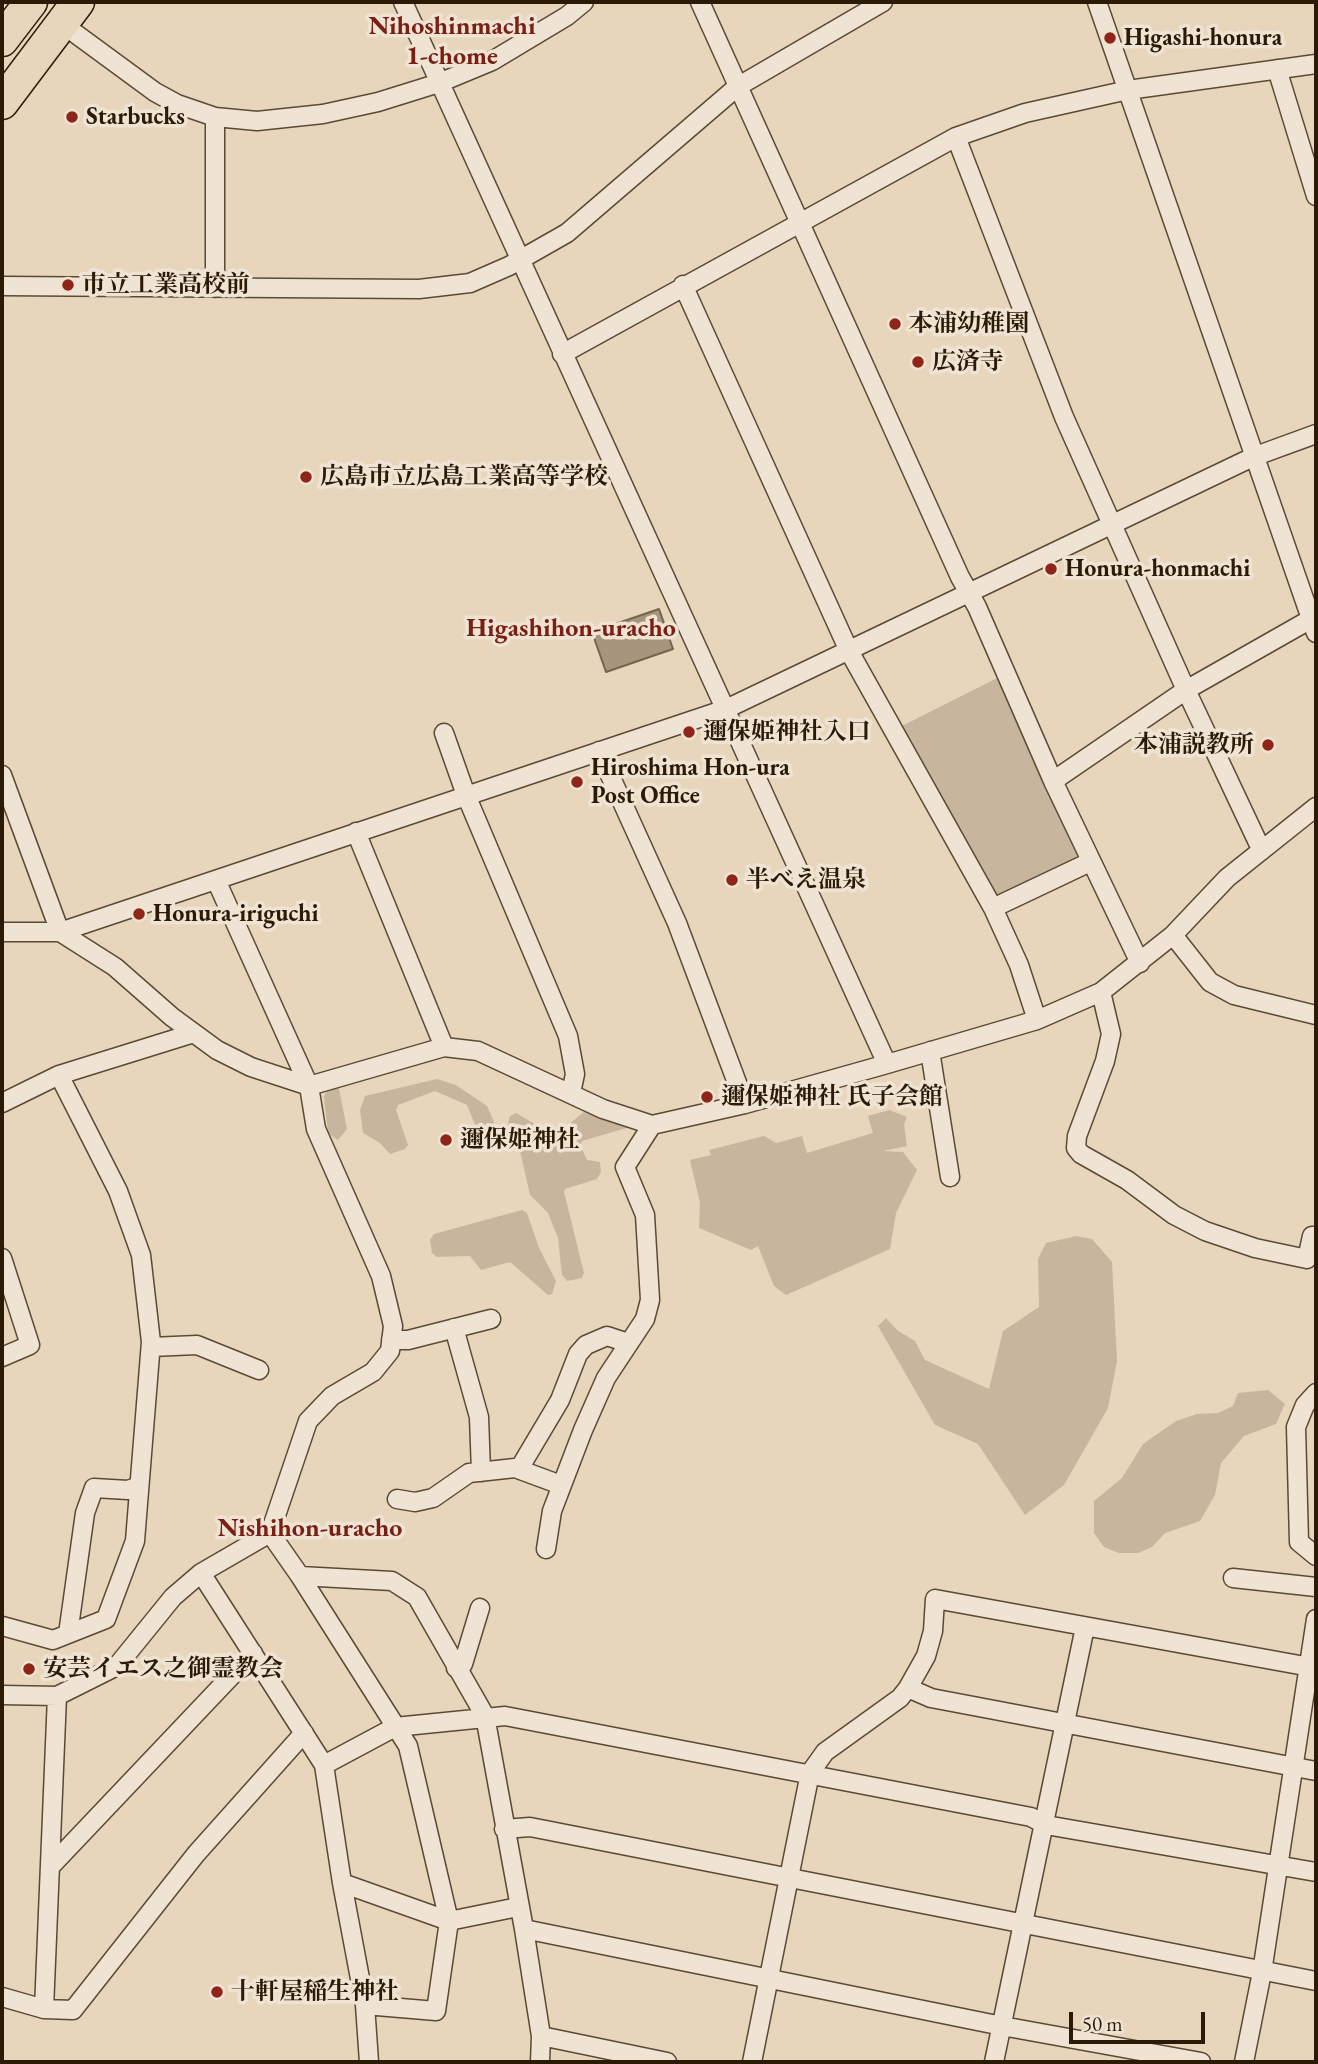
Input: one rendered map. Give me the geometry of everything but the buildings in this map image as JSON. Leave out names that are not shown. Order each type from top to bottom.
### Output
[{"type":"highway","points":[[2,40],[31,2]]},
{"type":"highway","points":[[2,103],[70,12]]},
{"type":"street","points":[[403,2],[887,1064]]},
{"type":"street","points":[[70,12],[155,92],[177,104],[215,117],[257,121],[323,114],[378,102],[439,83],[492,61],[566,16],[583,2]]},
{"type":"street","points":[[700,2],[1090,862],[1140,963]]},
{"type":"street","points":[[2,286],[419,289],[470,283],[519,261],[567,233],[737,87],[883,2]]},
{"type":"street","points":[[1053,781],[1186,690],[1314,626],[1253,457],[1097,2]]},
{"type":"street","points":[[562,354],[682,285],[956,137],[1025,113],[1128,90],[1316,64]]},
{"type":"street","points":[[1278,69],[1316,196]]},
{"type":"street","points":[[215,117],[215,288]]},
{"type":"street","points":[[956,137],[1064,417],[1186,690],[1261,849]]},
{"type":"street","points":[[682,285],[849,651],[993,908],[1020,965],[1037,1020]]},
{"type":"street","points":[[2,932],[60,932],[726,709],[1253,457],[1316,434]]},
{"type":"street","points":[[444,733],[466,795],[568,1036],[575,1074],[571,1093]]},
{"type":"street","points":[[599,751],[677,923],[745,1104]]},
{"type":"street","points":[[2,775],[60,932],[115,967],[217,1050],[251,1067],[309,1086],[444,1047],[478,1051],[603,1109],[652,1125],[745,1104],[1037,1020],[1101,992],[1173,935],[1227,878],[1316,807]]},
{"type":"street","points":[[356,832],[444,1047]]},
{"type":"street","points":[[993,908],[1090,862]]},
{"type":"street","points":[[2,1695],[57,1696],[117,1665],[173,1597],[201,1573],[270,1534],[308,1421],[332,1396],[373,1372],[390,1351],[393,1326],[381,1276],[316,1129],[309,1086],[216,880]]},
{"type":"street","points":[[1173,935],[1210,982],[1222,989],[1234,995],[1316,1015]]},
{"type":"street","points":[[1101,992],[1111,1034],[1105,1061],[1077,1136],[1076,1148],[1081,1154],[1127,1180],[1174,1215],[1205,1231],[1255,1248],[1307,1259],[1312,1236],[1316,1236]]},
{"type":"street","points":[[2,1103],[59,1075],[194,1033]]},
{"type":"street","points":[[930,1051],[950,1177]]},
{"type":"street","points":[[2,1626],[52,1640],[106,1619],[135,1541],[150,1347],[141,1255],[118,1191],[59,1075]]},
{"type":"street","points":[[547,1549],[552,1511],[561,1485],[606,1378],[645,1318],[650,1300],[645,1215],[625,1167],[652,1125]]},
{"type":"street","points":[[2,1258],[30,1345],[2,1357]]},
{"type":"street","points":[[391,1340],[408,1340],[491,1319]]},
{"type":"street","points":[[454,1328],[479,1417],[481,1472]]},
{"type":"street","points":[[520,1469],[560,1400],[578,1354],[586,1345],[607,1336],[628,1343]]},
{"type":"street","points":[[150,1347],[197,1345],[259,1370]]},
{"type":"street","points":[[1316,1393],[1305,1405],[1296,1427],[1299,1542],[1316,1556]]},
{"type":"street","points":[[397,1499],[415,1502],[433,1498],[469,1473],[520,1469],[561,1485]]},
{"type":"street","points":[[68,1634],[85,1513],[94,1488],[128,1490],[139,1486]]},
{"type":"street","points":[[270,1534],[300,1576],[408,1746],[449,1921],[436,2011],[365,2005]]},
{"type":"street","points":[[201,1573],[324,1765],[342,1883],[365,2005],[369,2062]]},
{"type":"street","points":[[300,1576],[392,1581],[417,1597],[485,1716],[524,1929],[541,2036],[540,2062]]},
{"type":"street","points":[[1233,1578],[1316,1587]]},
{"type":"street","points":[[752,2062],[810,1773],[825,1752],[900,1698],[908,1688],[926,1657],[933,1631],[935,1600],[1312,1667]]},
{"type":"street","points":[[456,1668],[463,1664],[480,1608]]},
{"type":"street","points":[[1244,2062],[1262,1972],[1312,1667],[1316,1619]]},
{"type":"street","points":[[993,2062],[1046,1825],[1085,1627]]},
{"type":"street","points":[[50,1867],[253,1653]]},
{"type":"street","points":[[908,1688],[931,1698],[1316,1771]]},
{"type":"street","points":[[44,2009],[57,1696]]},
{"type":"street","points":[[324,1765],[396,1727],[505,1716],[1031,1816],[1046,1825],[1316,1872]]},
{"type":"street","points":[[2,1997],[44,2009],[73,2010],[196,1854],[304,1733]]},
{"type":"street","points":[[504,1829],[530,1827],[1316,1981]]},
{"type":"street","points":[[342,1883],[449,1921],[518,1907]]},
{"type":"street","points":[[524,1929],[1002,2026],[1201,2062]]},
{"type":"street","points":[[541,2036],[667,2062]]},
{"type":"shaded area","points":[[659,609],[673,649],[606,672],[592,632]]},
{"type":"shaded area","points":[[999,677],[1078,853],[1074,863],[1000,898],[991,895],[898,728]]},
{"type":"shaded area","points":[[437,1079],[456,1085],[487,1106],[494,1122],[489,1141],[483,1144],[467,1105],[435,1091],[398,1105],[396,1110],[408,1145],[405,1149],[390,1154],[380,1143],[363,1133],[360,1110],[365,1096]]},
{"type":"shaded area","points":[[338,1084],[347,1129],[338,1140],[328,1133],[324,1097],[328,1087]]},
{"type":"shaded area","points":[[889,1110],[907,1117],[904,1124],[907,1146],[883,1151],[903,1152],[917,1170],[896,1213],[890,1249],[786,1295],[774,1286],[758,1246],[751,1250],[699,1228],[700,1203],[690,1160],[711,1155],[709,1150],[764,1136],[776,1143],[802,1136],[807,1153],[873,1133],[868,1116]]},
{"type":"shaded area","points":[[584,1112],[630,1127],[582,1141],[580,1145],[587,1160],[600,1162],[601,1172],[597,1179],[565,1189],[564,1192],[584,1273],[582,1278],[567,1281],[562,1275],[558,1238],[548,1213],[530,1195],[521,1155],[508,1134],[507,1127],[510,1116],[516,1113],[547,1131],[569,1124]]},
{"type":"shaded area","points":[[522,1210],[527,1213],[539,1248],[556,1281],[552,1294],[548,1295],[510,1262],[481,1270],[470,1256],[437,1257],[432,1253],[430,1240],[434,1234]]},
{"type":"shaded area","points":[[1076,1236],[1092,1239],[1112,1262],[1117,1361],[1108,1408],[1064,1485],[1025,1515],[978,1444],[935,1425],[878,1326],[886,1318],[897,1330],[915,1341],[925,1360],[989,1389],[1003,1331],[1039,1307],[1038,1259],[1046,1243]]},
{"type":"shaded area","points":[[1268,1390],[1285,1404],[1276,1424],[1244,1436],[1221,1463],[1215,1495],[1200,1521],[1165,1533],[1152,1547],[1138,1553],[1119,1553],[1104,1547],[1094,1533],[1094,1501],[1122,1478],[1143,1444],[1176,1421],[1197,1414],[1218,1413],[1233,1406],[1238,1393]]},
{"type":"place","name":"Higashi-honura","points":[[1110,38]]},
{"type":"place","name":"Starbucks","points":[[72,117]]},
{"type":"place","name":"市立工業高校前","points":[[68,285]]},
{"type":"place","name":"本浦幼稚園","points":[[895,324]]},
{"type":"place","name":"広済寺","points":[[918,362]]},
{"type":"place","name":"広島市立広島工業高等学校","points":[[306,477]]},
{"type":"place","name":"Honura-honmachi","points":[[1051,569]]},
{"type":"place","name":"邇保姫神社入口","points":[[689,732]]},
{"type":"place","name":"本浦説教所","points":[[1268,745]]},
{"type":"place","name":"Hiroshima Hon-ura Post Office","points":[[577,782]]},
{"type":"place","name":"半べえ温泉","points":[[732,880]]},
{"type":"place","name":"Honura-iriguchi","points":[[139,914]]},
{"type":"place","name":"邇保姫神社 氏子会館","points":[[707,1097]]},
{"type":"place","name":"邇保姫神社","points":[[446,1140]]},
{"type":"place","name":"安芸イエス之御霊教会","points":[[29,1669]]},
{"type":"place","name":"十軒屋稲生神社","points":[[217,1992]]},
{"type":"district","name":"Nihoshinmachi 1-chome","points":[[452,42]]},
{"type":"district","name":"Higashihon-uracho","points":[[571,629]]},
{"type":"district","name":"Nishihon-uracho","points":[[310,1529]]}]
